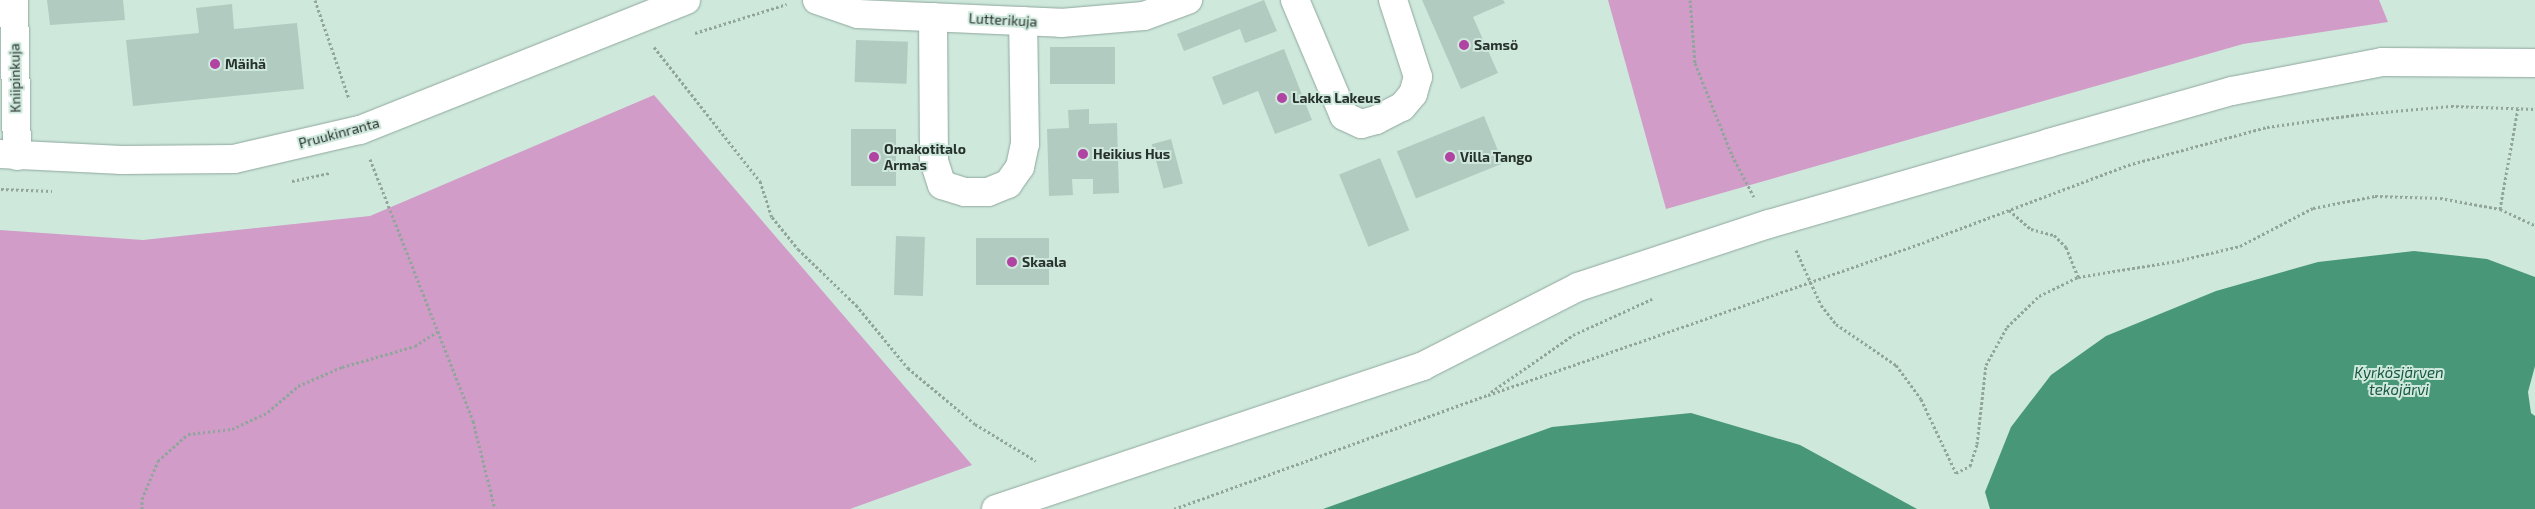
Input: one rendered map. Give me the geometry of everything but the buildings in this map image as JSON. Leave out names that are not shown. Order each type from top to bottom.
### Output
[{"type":"street","name":"Kniipinkuja","points":[[9,155],[14,0]]},
{"type":"street","name":"Pruukinranta","points":[[9,155],[122,160],[234,159],[360,130],[686,0]]},
{"type":"street","name":"Lutterikuja","points":[[817,0],[858,14],[1061,23],[1144,16],[1188,0]]},
{"type":"street","points":[[1295,0],[1344,116],[1361,124],[1402,107],[1414,94],[1418,77],[1392,0]]},
{"type":"street","points":[[933,17],[934,161],[942,185],[965,192],[988,192],[1008,184],[1020,168],[1025,144],[1023,21]]},
{"type":"street","points":[[996,509],[1062,485],[1423,366],[1578,287],[1769,224],[2232,91],[2382,62],[2535,63]]},
{"type":"path","points":[[315,0],[360,130],[473,421],[495,509]]},
{"type":"path","points":[[1690,0],[1695,63],[1732,155],[1769,224]]},
{"type":"path","points":[[654,47],[760,181],[772,217],[798,249],[856,306],[908,368],[975,424],[1038,462],[1062,485]]},
{"type":"path","points":[[1174,509],[2009,210],[2128,165],[2266,127],[2451,106],[2535,109]]},
{"type":"path","points":[[2500,210],[2518,108]]},
{"type":"path","points":[[1810,280],[1821,305],[1836,324],[1896,365],[1916,392],[1956,473],[1970,466],[1977,444],[1986,365],[2007,327],[2039,296],[2078,277],[2177,261],[2240,246],[2313,208],[2375,196],[2440,198],[2500,210],[2535,225]]},
{"type":"path","points":[[2009,210],[2031,229],[2054,235],[2066,248],[2078,277]]},
{"type":"path","points":[[1488,395],[1573,335],[1660,296]]},
{"type":"path","points":[[142,509],[142,499],[158,461],[188,434],[232,429],[268,412],[298,386],[342,367],[415,346],[438,331]]},
{"type":"shaded area","points":[[1608,0],[2379,0],[2388,22],[2243,44],[1666,209]]},
{"type":"shaded area","points":[[654,95],[972,465],[850,509],[0,509],[0,230],[143,240],[370,216]]},
{"type":"water","name":"Kyrkösjärven tekojärvi","points":[[2414,251],[2487,259],[2535,277],[2535,366],[2528,392],[2531,413],[2535,416],[2535,509],[1990,509],[1985,492],[2011,427],[2051,375],[2106,336],[2216,291],[2318,262]]},
{"type":"water","points":[[1691,413],[1800,445],[1917,509],[1323,509],[1552,427]]},
{"type":"place","name":"Samsö","points":[[1464,45]]},
{"type":"place","name":"Mäihä","points":[[215,64]]},
{"type":"place","name":"Lakka Lakeus","points":[[1282,98]]},
{"type":"place","name":"Heikius Hus","points":[[1083,154]]},
{"type":"place","name":"Omakotitalo Armas","points":[[874,157]]},
{"type":"place","name":"Villa Tango","points":[[1450,157]]},
{"type":"place","name":"Skaala","points":[[1012,262]]}]
